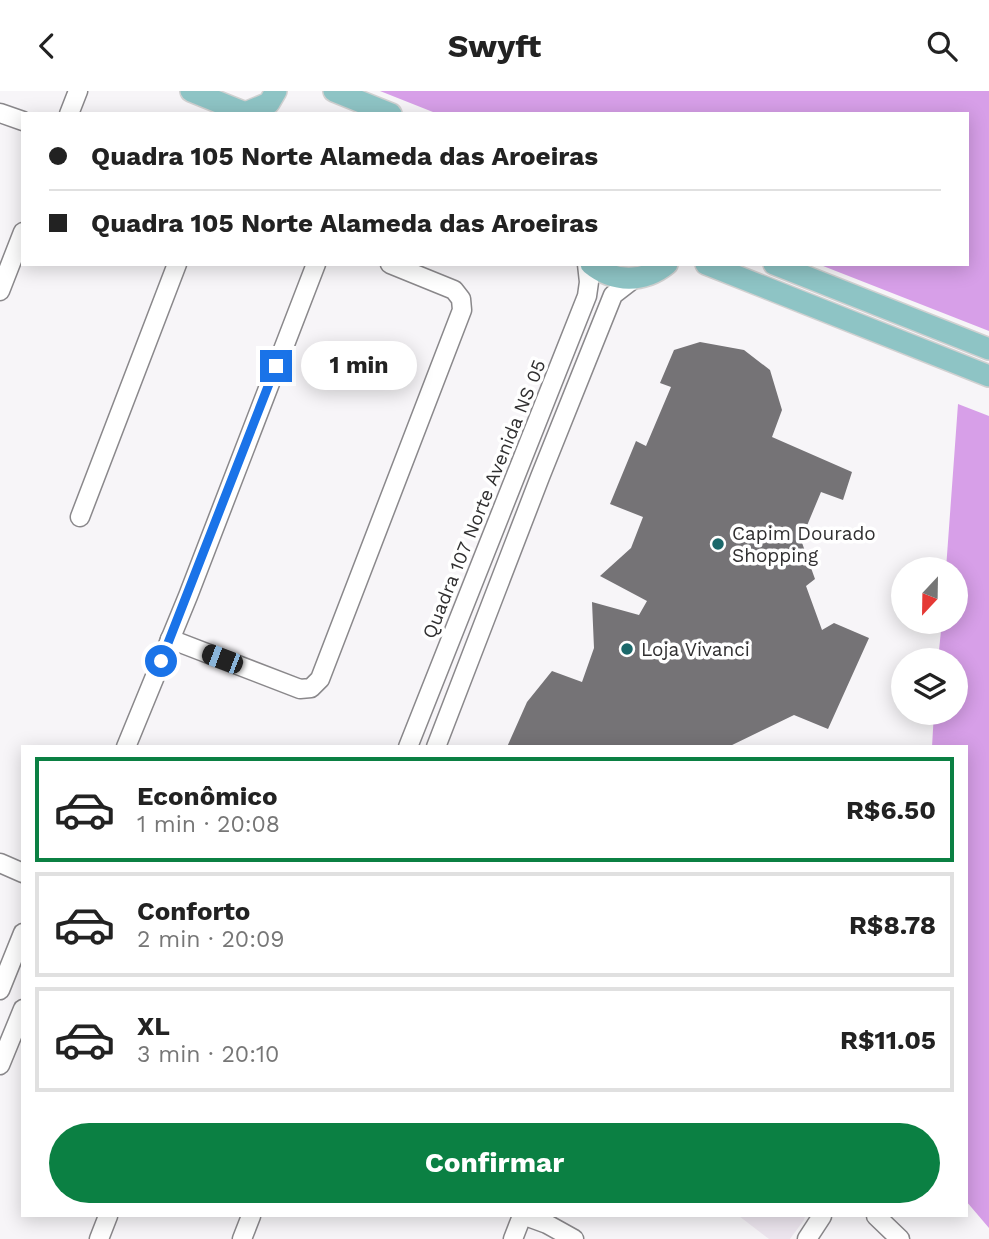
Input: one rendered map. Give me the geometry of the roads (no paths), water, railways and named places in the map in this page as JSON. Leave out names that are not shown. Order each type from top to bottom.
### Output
[{"type":"main road","points":[[201,93],[241,112],[267,105],[276,91]]},
{"type":"main road","points":[[334,91],[386,112]]},
{"type":"main road","points":[[593,266],[615,277],[635,278],[654,273],[664,266]]},
{"type":"main road","points":[[711,266],[989,376]]},
{"type":"main road","points":[[779,266],[989,349]]},
{"type":"street","points":[[70,112],[78,91]]},
{"type":"street","points":[[0,113],[21,120]]},
{"type":"street","points":[[0,291],[21,237]]},
{"type":"street","points":[[80,517],[176,266]]},
{"type":"street","points":[[127,745],[315,266]]},
{"type":"street","points":[[170,639],[300,689],[307,690],[316,685],[462,310],[460,299],[454,290],[395,266]]},
{"type":"street","name":"Quadra 107 Norte Avenida NS 05","points":[[409,745],[587,296],[589,266]]},
{"type":"street","points":[[437,745],[613,296],[635,278]]},
{"type":"street","points":[[0,863],[21,872]]},
{"type":"street","points":[[0,989],[21,939]]},
{"type":"street","points":[[0,1065],[21,1014]]},
{"type":"street","points":[[99,1239],[107,1217]]},
{"type":"street","points":[[242,1239],[251,1217]]},
{"type":"street","points":[[513,1239],[524,1217]]},
{"type":"street","points":[[527,1217],[547,1224],[574,1239]]},
{"type":"street","points":[[807,1239],[821,1217]]},
{"type":"street","points":[[877,1217],[900,1239]]},
{"type":"place","name":"Capim Dourado Shopping","points":[[718,544]]},
{"type":"place","name":"Loja Vivanci","points":[[627,649]]}]
